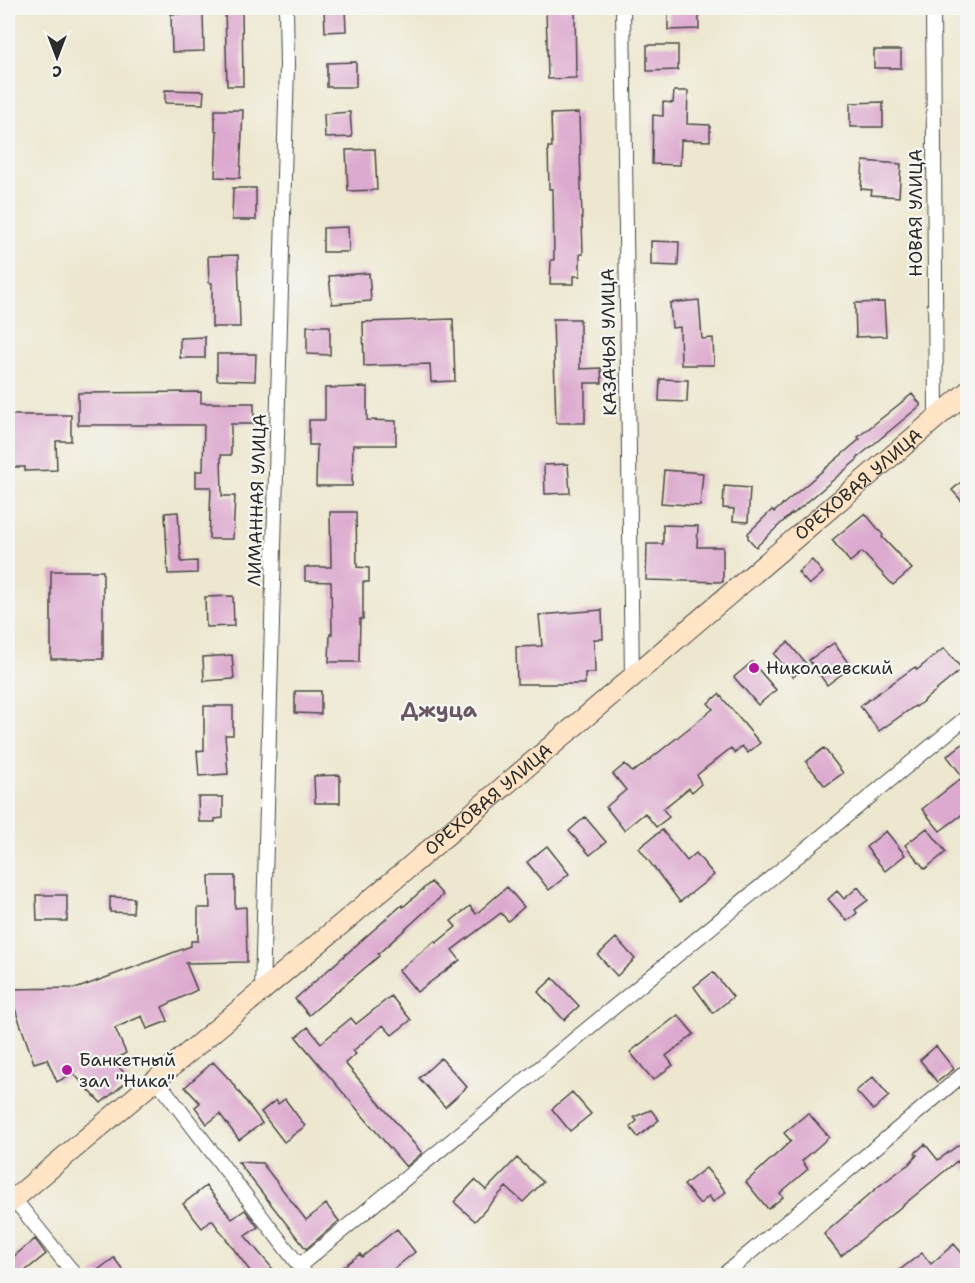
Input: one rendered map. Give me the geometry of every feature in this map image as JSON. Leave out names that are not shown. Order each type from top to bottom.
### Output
[{"type":"main road","name":"ОРЕХОВАЯ УЛИЦА","points":[[11,1202],[262,993],[967,392]]},
{"type":"street","name":"ЛИМАННАЯ УЛИЦА","points":[[262,993],[287,65],[286,8]]},
{"type":"street","name":"КАЗАЧЬЯ УЛИЦА","points":[[623,8],[632,677]]},
{"type":"street","name":"НОВАЯ УЛИЦА","points":[[933,8],[936,418]]},
{"type":"street","points":[[157,1080],[303,1271],[968,716]]},
{"type":"street","points":[[722,1275],[967,1071]]},
{"type":"street","points":[[11,1202],[76,1275]]},
{"type":"building","points":[[225,8],[242,8],[243,86],[227,86]]},
{"type":"building","points":[[324,8],[345,8],[346,31],[325,32]]},
{"type":"building","points":[[546,8],[575,8],[576,78],[548,79]]},
{"type":"building","points":[[668,8],[699,8],[699,29],[668,30]]},
{"type":"building","points":[[203,13],[204,51],[172,52],[171,14]]},
{"type":"building","points":[[647,45],[678,45],[678,70],[647,71]]},
{"type":"building","points":[[874,50],[901,50],[901,68],[874,68]]},
{"type":"building","points":[[356,62],[356,87],[327,87],[327,63]]},
{"type":"building","points":[[165,90],[204,91],[203,104],[165,103]]},
{"type":"building","points":[[674,91],[688,91],[687,124],[710,125],[710,141],[681,140],[680,165],[652,164],[653,115],[663,116],[663,102],[673,103]]},
{"type":"building","points":[[883,102],[883,127],[850,127],[850,103]]},
{"type":"building","points":[[215,110],[243,110],[240,178],[215,177],[217,131],[215,131]]},
{"type":"building","points":[[350,112],[352,137],[325,138],[324,114]]},
{"type":"building","points":[[579,113],[583,254],[580,254],[580,276],[574,276],[574,284],[550,284],[551,260],[554,260],[553,189],[549,189],[548,147],[552,147],[551,114]]},
{"type":"building","points":[[375,149],[377,190],[348,191],[346,150]]},
{"type":"building","points":[[863,161],[901,164],[899,197],[871,195],[872,190],[861,189]]},
{"type":"building","points":[[233,188],[256,188],[256,220],[232,220]]},
{"type":"building","points":[[348,227],[349,252],[323,252],[323,228]]},
{"type":"building","points":[[651,241],[679,242],[678,266],[651,265]]},
{"type":"building","points":[[238,255],[240,327],[212,327],[212,283],[209,283],[208,256]]},
{"type":"building","points":[[369,273],[371,301],[332,304],[329,276]]},
{"type":"building","points":[[699,300],[702,339],[713,338],[714,365],[681,365],[680,327],[672,328],[670,303]]},
{"type":"building","points":[[884,302],[886,336],[856,337],[855,303]]},
{"type":"building","points":[[453,319],[455,381],[431,382],[430,364],[364,366],[363,322]]},
{"type":"building","points":[[553,319],[580,319],[580,369],[601,368],[602,383],[585,383],[585,423],[556,423]]},
{"type":"building","points":[[307,326],[330,326],[330,355],[307,354]]},
{"type":"building","points":[[205,337],[205,358],[180,358],[180,338]]},
{"type":"building","points":[[217,354],[256,354],[255,381],[217,380]]},
{"type":"building","points":[[660,379],[688,380],[687,402],[659,401]]},
{"type":"building","points":[[367,387],[367,420],[396,421],[396,445],[353,445],[352,486],[316,486],[317,445],[309,445],[309,420],[325,420],[325,388]]},
{"type":"building","points":[[201,392],[201,403],[254,403],[254,424],[231,424],[231,455],[221,455],[222,496],[235,496],[233,539],[209,539],[211,487],[196,487],[196,471],[203,471],[204,425],[78,425],[78,393]]},
{"type":"building","points":[[912,394],[921,405],[792,513],[756,547],[748,538],[748,533],[772,510],[774,512],[860,439],[858,437]]},
{"type":"building","points":[[8,415],[71,415],[71,441],[56,441],[57,470],[25,471],[25,467],[12,467],[11,441],[8,441]]},
{"type":"building","points":[[568,464],[570,493],[545,494],[544,465]]},
{"type":"building","points":[[664,470],[703,473],[700,506],[661,503]]},
{"type":"building","points":[[968,476],[968,508],[952,490]]},
{"type":"building","points":[[724,486],[750,488],[748,522],[733,521],[734,509],[723,508]]},
{"type":"building","points":[[178,512],[181,562],[197,561],[197,573],[168,574],[165,513]]},
{"type":"building","points":[[330,512],[356,512],[357,567],[369,568],[369,582],[363,582],[363,619],[360,619],[359,662],[329,662],[330,634],[332,634],[331,582],[305,581],[305,567],[331,567]]},
{"type":"building","points":[[865,513],[883,535],[882,537],[912,569],[893,585],[862,552],[850,562],[832,540]]},
{"type":"building","points":[[663,525],[698,526],[697,547],[723,547],[723,582],[646,580],[647,544],[663,544]]},
{"type":"building","points":[[812,560],[823,573],[809,585],[798,572]]},
{"type":"building","points":[[51,571],[103,571],[103,659],[51,659]]},
{"type":"building","points":[[233,596],[234,626],[206,627],[205,597]]},
{"type":"building","points":[[602,610],[603,639],[594,639],[595,673],[585,673],[585,684],[517,684],[516,647],[542,646],[539,615]]},
{"type":"building","points":[[788,642],[807,665],[793,677],[774,654]]},
{"type":"building","points":[[834,643],[851,667],[827,685],[809,660]]},
{"type":"building","points":[[944,648],[962,669],[916,707],[879,731],[860,706],[915,667],[917,670]]},
{"type":"building","points":[[232,655],[234,679],[204,681],[203,657]]},
{"type":"building","points":[[752,662],[776,690],[758,705],[734,677]]},
{"type":"building","points":[[295,691],[321,691],[321,714],[295,713]]},
{"type":"building","points":[[719,694],[760,743],[748,753],[742,746],[735,753],[731,748],[697,775],[701,784],[692,792],[689,788],[663,809],[669,817],[656,827],[645,813],[624,830],[606,807],[626,790],[613,774],[625,764],[632,772],[639,768],[713,709],[708,703]]},
{"type":"building","points":[[204,706],[233,706],[233,735],[225,735],[228,774],[199,776],[197,751],[204,750]]},
{"type":"building","points":[[968,740],[968,810],[940,831],[922,809],[963,777],[947,756]]},
{"type":"building","points":[[824,748],[843,773],[825,786],[806,762]]},
{"type":"building","points":[[340,775],[340,803],[315,803],[314,776]]},
{"type":"building","points":[[198,797],[223,797],[223,818],[215,819],[215,822],[199,822]]},
{"type":"building","points":[[585,817],[606,842],[590,855],[569,831]]},
{"type":"building","points":[[927,828],[946,852],[925,869],[905,845]]},
{"type":"building","points":[[662,830],[687,861],[696,853],[714,875],[680,902],[639,848]]},
{"type":"building","points":[[886,831],[905,855],[885,871],[866,847]]},
{"type":"building","points":[[547,846],[569,874],[549,890],[527,862]]},
{"type":"building","points":[[209,876],[235,876],[235,908],[246,907],[247,962],[186,963],[197,990],[162,1007],[168,1021],[147,1029],[142,1016],[115,1028],[126,1053],[114,1060],[129,1080],[101,1103],[73,1073],[57,1082],[47,1059],[34,1063],[8,989],[78,988],[191,946],[191,941],[198,941],[198,908],[210,908]]},
{"type":"building","points":[[431,882],[443,895],[378,954],[379,956],[309,1015],[295,999]]},
{"type":"building","points":[[507,887],[524,907],[508,921],[501,913],[452,950],[460,960],[417,992],[399,970],[456,927],[451,921],[470,906],[476,914]]},
{"type":"building","points":[[858,887],[868,900],[855,910],[857,913],[847,921],[828,899],[837,891],[844,899]]},
{"type":"building","points":[[36,895],[67,895],[67,921],[37,921]]},
{"type":"building","points":[[110,897],[134,898],[133,913],[110,912]]},
{"type":"building","points":[[616,938],[635,959],[617,976],[598,955]]},
{"type":"building","points":[[713,972],[733,997],[713,1013],[694,987]]},
{"type":"building","points":[[553,978],[579,1006],[564,1020],[538,992]]},
{"type":"building","points":[[391,996],[411,1020],[392,1035],[383,1025],[353,1051],[356,1054],[345,1063],[422,1153],[406,1167],[296,1037],[308,1027],[321,1043],[351,1018],[356,1024]]},
{"type":"building","points":[[678,1015],[694,1034],[666,1056],[673,1065],[653,1080],[630,1052]]},
{"type":"building","points":[[936,1046],[954,1069],[937,1082],[920,1060]]},
{"type":"building","points":[[441,1058],[467,1087],[445,1107],[419,1078]]},
{"type":"building","points":[[213,1062],[230,1080],[262,1123],[239,1140],[220,1114],[207,1124],[195,1107],[200,1103],[185,1087]]},
{"type":"building","points":[[873,1077],[889,1096],[873,1110],[856,1091]]},
{"type":"building","points":[[572,1092],[591,1114],[570,1131],[552,1109]]},
{"type":"building","points":[[285,1099],[305,1126],[284,1142],[261,1112],[276,1100],[278,1104]]},
{"type":"building","points":[[651,1110],[659,1120],[638,1137],[630,1127],[637,1121],[634,1117]]},
{"type":"building","points":[[808,1113],[829,1137],[802,1161],[808,1169],[780,1193],[783,1197],[768,1209],[746,1182],[791,1141],[784,1133]]},
{"type":"building","points":[[968,1138],[968,1174],[957,1161],[841,1256],[824,1234],[879,1186],[909,1164],[917,1155],[915,1153],[925,1144],[938,1160]]},
{"type":"building","points":[[517,1158],[543,1182],[523,1202],[506,1187],[475,1221],[454,1202],[475,1180],[486,1190]]},
{"type":"building","points":[[238,1162],[262,1163],[306,1220],[326,1204],[339,1221],[306,1249]]},
{"type":"building","points":[[706,1168],[726,1192],[713,1202],[709,1196],[700,1204],[684,1185]]},
{"type":"building","points":[[206,1186],[232,1219],[245,1210],[258,1227],[245,1236],[278,1275],[253,1275],[212,1220],[202,1228],[183,1204]]},
{"type":"building","points":[[397,1229],[415,1252],[386,1275],[332,1275],[360,1254],[362,1257]]},
{"type":"building","points":[[35,1239],[46,1254],[20,1275],[8,1275],[8,1261]]},
{"type":"building","points":[[954,1244],[968,1260],[968,1265],[956,1275],[893,1275],[922,1253],[931,1264]]},
{"type":"building","points":[[114,1258],[127,1275],[91,1275]]},
{"type":"place","name":"Николаевский","points":[[754,668]]},
{"type":"place","name":"Банкетный зал \"Ника\"","points":[[67,1070]]},
{"type":"district","name":"Джуца","points":[[439,710]]}]
